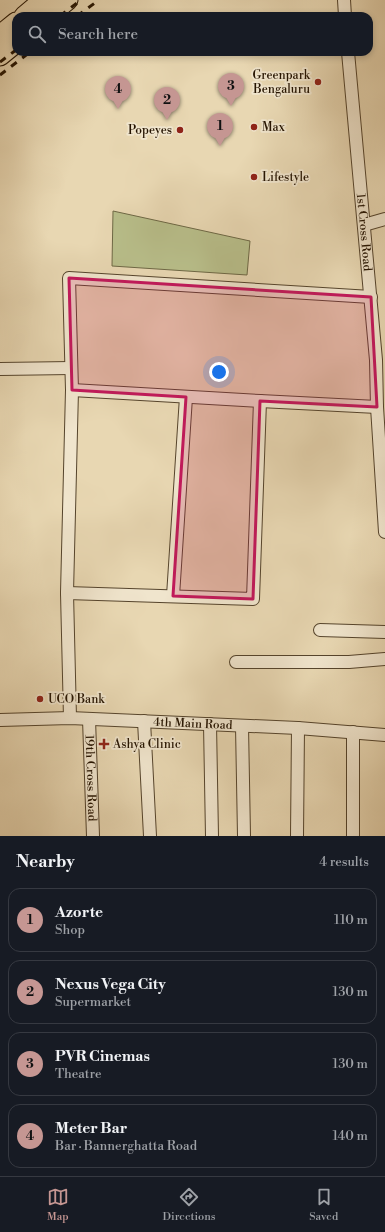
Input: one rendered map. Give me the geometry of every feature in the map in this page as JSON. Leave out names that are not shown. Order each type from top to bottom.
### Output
[{"type":"main road","points":[[29,12],[43,0]]},
{"type":"main road","points":[[53,12],[68,0]]},
{"type":"main road","points":[[0,35],[12,25]]},
{"type":"main road","points":[[0,56],[12,46]]},
{"type":"street","points":[[344,0],[345,12]]},
{"type":"street","name":"1st Cross Road","points":[[348,56],[371,297],[381,358],[377,406],[383,449],[385,532]]},
{"type":"street","points":[[364,225],[385,219]]},
{"type":"street","points":[[70,718],[67,593],[72,390],[69,278],[371,297]]},
{"type":"street","points":[[0,369],[71,368]]},
{"type":"street","points":[[72,390],[377,406]]},
{"type":"street","points":[[173,596],[186,397]]},
{"type":"street","points":[[67,593],[254,599],[260,401]]},
{"type":"street","points":[[320,630],[385,632]]},
{"type":"street","points":[[236,662],[349,662],[385,659]]},
{"type":"street","name":"4th Main Road","points":[[0,720],[70,718],[298,728],[385,735]]},
{"type":"street","name":"19th Cross Road","points":[[89,719],[93,836]]},
{"type":"street","points":[[144,721],[150,836]]},
{"type":"street","points":[[210,724],[212,836]]},
{"type":"street","points":[[242,726],[244,836]]},
{"type":"street","points":[[297,836],[298,728]]},
{"type":"street","points":[[353,732],[354,836]]},
{"type":"highlighted area","points":[[69,278],[371,297],[377,407],[260,401],[253,599],[173,596],[186,397],[72,390]]},
{"type":"green space","points":[[113,211],[250,241],[247,275],[112,266]]},
{"type":"railway","points":[[65,12],[81,0]]},
{"type":"railway","points":[[82,12],[99,0]]},
{"type":"railway","points":[[0,62],[12,53]]},
{"type":"railway","points":[[0,75],[25,56]]},
{"type":"place","name":"Greenpark Bengaluru","points":[[318,82]]},
{"type":"place","name":"PVR Cinemas","points":[[231,106]]},
{"type":"place","name":"Meter Bar","points":[[118,109]]},
{"type":"place","name":"Nexus Vega City","points":[[167,120]]},
{"type":"place","name":"Max","points":[[254,127]]},
{"type":"place","name":"Popeyes","points":[[180,130]]},
{"type":"place","name":"Azorte","points":[[220,146]]},
{"type":"place","name":"Lifestyle","points":[[254,177]]},
{"type":"place","name":"UCO Bank","points":[[40,699]]},
{"type":"place","name":"Ashya Clinic","points":[[104,744]]}]
